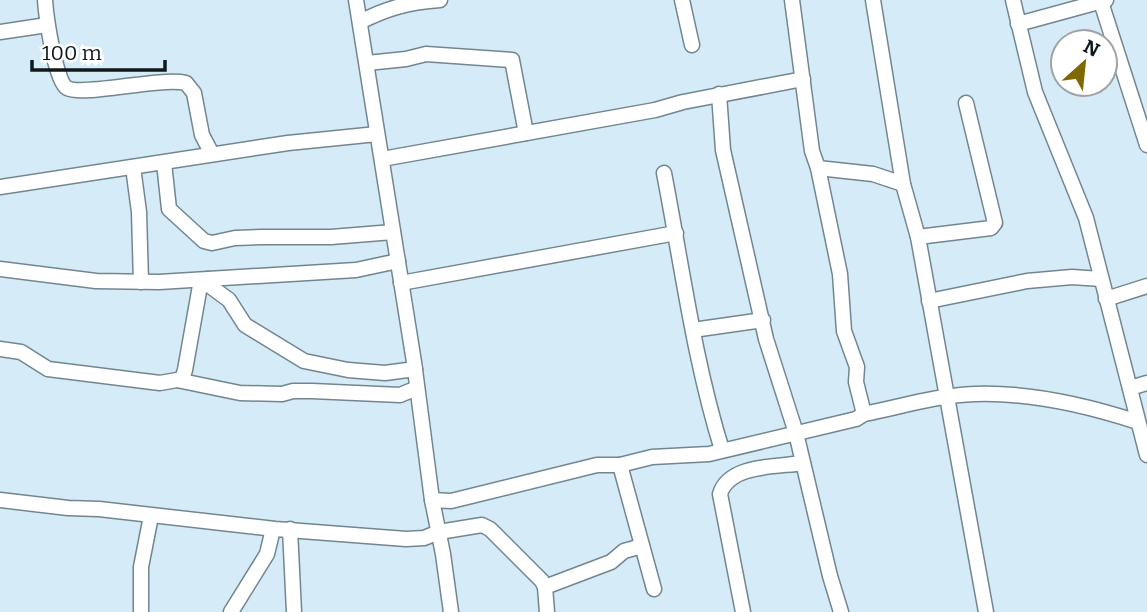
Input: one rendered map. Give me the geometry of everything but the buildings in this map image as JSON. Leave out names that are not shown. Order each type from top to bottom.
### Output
[{"type":"street","points":[[45,0],[47,25],[63,84],[68,89],[86,90],[154,82],[182,82],[194,93],[202,135],[212,154]]},
{"type":"street","points":[[356,0],[451,612]]},
{"type":"street","points":[[360,22],[388,8],[440,0]]},
{"type":"street","points":[[682,0],[691,45]]},
{"type":"street","points":[[792,0],[812,151],[840,274],[844,331],[857,368],[856,382],[864,414]]},
{"type":"street","points":[[873,0],[903,184],[918,237],[986,612]]},
{"type":"street","points":[[1013,0],[1035,92],[1086,218],[1146,445]]},
{"type":"street","points":[[1018,24],[1104,1],[1147,145]]},
{"type":"street","points":[[0,32],[47,25]]},
{"type":"street","points":[[367,64],[426,54],[512,60],[526,134]]},
{"type":"street","points":[[382,159],[655,110],[719,94],[803,79]]},
{"type":"street","points":[[719,94],[723,150],[766,339],[796,433],[841,612]]},
{"type":"street","points":[[918,237],[991,228],[995,223],[966,103]]},
{"type":"street","points":[[0,187],[288,143],[377,134]]},
{"type":"street","points":[[164,163],[169,209],[204,241],[212,243],[248,237],[331,237],[393,232]]},
{"type":"street","points":[[133,167],[139,212],[141,282]]},
{"type":"street","points":[[818,168],[865,173],[903,184]]},
{"type":"street","points":[[664,173],[707,401],[722,450]]},
{"type":"street","points":[[401,283],[676,233]]},
{"type":"street","points":[[0,269],[96,281],[141,282],[356,270],[398,261]]},
{"type":"street","points":[[929,301],[1027,281],[1072,277],[1101,279]]},
{"type":"street","points":[[205,279],[229,300],[245,325],[303,361],[348,370],[385,373],[415,369]]},
{"type":"street","points":[[0,349],[20,352],[48,369],[160,383],[182,379],[205,279]]},
{"type":"street","points":[[1107,299],[1147,286]]},
{"type":"street","points":[[693,330],[763,320]]},
{"type":"street","points":[[177,380],[240,393],[282,394],[312,391],[400,395],[417,388]]},
{"type":"street","points":[[1130,388],[1147,383]]},
{"type":"street","points":[[432,500],[451,501],[588,467],[620,465],[652,457],[695,456],[856,419],[864,414],[976,394],[1081,404],[1139,422]]},
{"type":"street","points":[[743,612],[720,494],[722,487],[737,473],[803,463]]},
{"type":"street","points":[[620,465],[654,589]]},
{"type":"street","points":[[0,500],[273,529],[406,539],[485,526],[539,578],[545,587],[547,612]]},
{"type":"street","points":[[141,612],[141,567],[151,516]]},
{"type":"street","points":[[231,612],[267,554],[273,529]]},
{"type":"street","points":[[290,529],[294,612]]},
{"type":"street","points":[[545,587],[611,562],[624,551],[642,546]]}]
